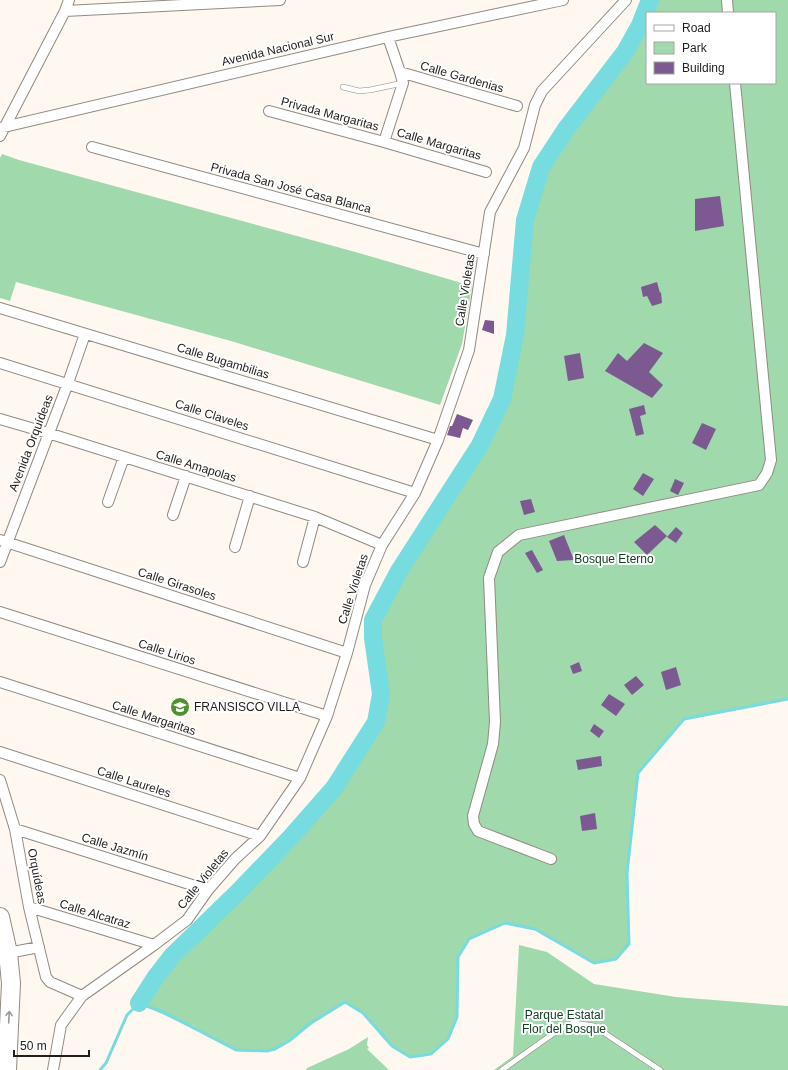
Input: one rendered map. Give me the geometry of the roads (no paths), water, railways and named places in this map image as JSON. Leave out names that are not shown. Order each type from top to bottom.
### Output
[{"type":"highway","points":[[0,917],[8,953],[11,983],[6,1070]]},
{"type":"street","points":[[1,130],[65,11],[69,0]]},
{"type":"street","points":[[65,11],[280,0]]},
{"type":"street","name":"Avenida Nacional Sur","points":[[1,130],[388,37],[563,0]]},
{"type":"street","name":"Calle Violetas","points":[[53,1070],[62,1025],[82,996],[154,946],[187,920],[208,890],[235,859],[260,836],[300,778],[327,716],[366,585],[382,545],[415,493],[438,440],[469,350],[490,212],[524,148],[535,105],[542,91],[626,0]]},
{"type":"street","points":[[727,0],[728,12]]},
{"type":"street","points":[[384,142],[403,83],[388,37]]},
{"type":"street","name":"Calle Gardenias","points":[[400,72],[517,106]]},
{"type":"street","points":[[551,859],[478,831],[474,824],[473,816],[493,744],[495,722],[489,578],[498,552],[519,535],[759,486],[768,473],[771,460],[735,84]]},
{"type":"street","name":"Privada Margaritas","points":[[269,111],[384,142]]},
{"type":"street","name":"Calle Margaritas","points":[[384,142],[486,172]]},
{"type":"street","name":"Privada San José Casa Blanca","points":[[92,147],[484,254]]},
{"type":"street","name":"Calle Bugambilias","points":[[0,308],[438,440]]},
{"type":"street","name":"Avenida Orquídeas","points":[[0,562],[4,542],[68,383],[85,334]]},
{"type":"street","name":"Calle Claveles","points":[[0,363],[68,383],[415,493]]},
{"type":"street","name":"Calle Amapolas","points":[[0,419],[315,517],[382,545]]},
{"type":"street","points":[[108,502],[124,457]]},
{"type":"street","points":[[173,515],[186,476]]},
{"type":"street","points":[[234,547],[250,496]]},
{"type":"street","points":[[303,562],[315,517]]},
{"type":"street","name":"Calle Girasoles","points":[[4,542],[347,653]]},
{"type":"street","name":"Calle Lirios","points":[[0,612],[327,716]]},
{"type":"street","name":"Calle Margaritas","points":[[0,682],[300,778]]},
{"type":"street","name":"Calle Laureles","points":[[0,752],[260,836]]},
{"type":"street","name":"Orquídeas","points":[[0,780],[15,829],[29,907],[46,977],[50,982],[82,996]]},
{"type":"street","name":"Calle Jazmín","points":[[15,829],[208,890]]},
{"type":"street","name":"Calle Alcatraz","points":[[29,907],[154,946]]},
{"type":"street","points":[[8,953],[39,948]]},
{"type":"lane","points":[[343,87],[359,91],[403,83]]},
{"type":"lane","points":[[502,1070],[554,1033],[573,1023],[594,1026],[660,1070]]},
{"type":"waterway","points":[[139,1003],[155,978],[172,956],[237,893],[291,837],[334,788],[376,722],[381,694],[373,638],[373,620],[399,571],[480,445],[502,399],[515,335],[525,220],[541,167],[566,129],[625,52],[640,25],[650,0]]},
{"type":"waterway","points":[[100,1070],[106,1063],[127,1015],[139,1003],[165,1013],[236,1050],[267,1051],[275,1049],[289,1041],[311,1023],[345,1002],[363,1013],[392,1046],[410,1057],[431,1054],[448,1039],[457,1017],[458,957],[469,939],[505,923],[535,929],[594,963],[616,959],[629,944],[627,873],[638,773],[684,719],[788,699]]},
{"type":"place","name":"FRANSISCO VILLA","points":[[180,707]]},
{"type":"park label","name":"Bosque Eterno","points":[[614,559]]},
{"type":"park label","name":"Parque Estatal Flor del Bosque","points":[[564,1022]]}]
